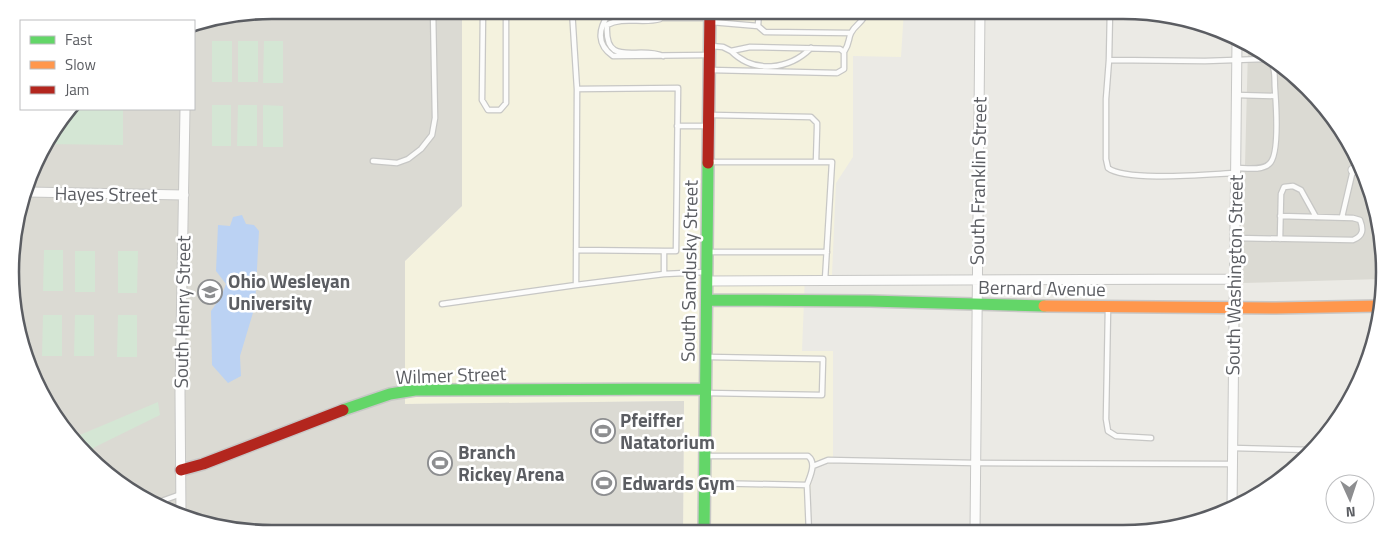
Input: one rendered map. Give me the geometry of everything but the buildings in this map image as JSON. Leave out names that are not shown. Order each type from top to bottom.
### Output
[{"type":"street","name":"South Sandusky Street","points":[[704,525],[710,19]]},
{"type":"street","name":"South Franklin Street","points":[[975,525],[980,19]]},
{"type":"street","name":"South Washington Street","points":[[1232,500],[1237,46]]},
{"type":"street","name":"South Henry Street","points":[[181,508],[180,393],[185,110]]},
{"type":"street","name":"Hayes Street","points":[[32,192],[184,195]]},
{"type":"street","name":"Bernard Avenue","points":[[707,276],[825,280],[1233,279]]},
{"type":"street","name":"Bernard Avenue","points":[[707,300],[870,301],[1108,307],[1374,306]]},
{"type":"street","name":"Wilmer Street","points":[[181,470],[203,464],[340,411],[390,394],[415,390],[705,391]]},
{"type":"lane","points":[[373,162],[397,164],[408,159],[421,149],[432,135],[435,118],[434,19]]},
{"type":"lane","points":[[482,19],[482,100],[488,110],[500,110],[506,103],[506,19]]},
{"type":"lane","points":[[573,19],[577,89],[576,285]]},
{"type":"lane","points":[[605,19],[601,25],[601,40],[605,51],[613,56],[665,56],[710,51],[723,47],[731,51],[738,58],[753,64],[767,66],[786,65],[801,57],[811,48]]},
{"type":"lane","points":[[661,19],[651,22],[614,21],[607,24],[606,34],[608,44],[616,51],[624,53],[655,52],[665,56]]},
{"type":"lane","points":[[721,19],[758,26],[764,32],[851,33]]},
{"type":"lane","points":[[758,19],[758,26]]},
{"type":"lane","points":[[710,70],[837,73],[844,69],[844,52],[850,43],[851,33],[865,19]]},
{"type":"lane","points":[[1110,19],[1106,99],[1106,159],[1108,168],[1114,172],[1136,175],[1200,175],[1260,168],[1269,165],[1273,160],[1275,150],[1274,69]]},
{"type":"lane","points":[[731,51],[750,47],[840,49],[844,52]]},
{"type":"lane","points":[[1109,60],[1236,61],[1261,59]]},
{"type":"lane","points":[[576,250],[676,251],[678,88],[577,89]]},
{"type":"lane","points":[[1236,95],[1275,96]]},
{"type":"lane","points":[[677,126],[709,121],[811,117],[817,123],[816,162]]},
{"type":"lane","points":[[708,162],[832,162],[825,280]]},
{"type":"lane","points":[[1342,217],[1356,173]]},
{"type":"lane","points":[[1280,239],[1281,194],[1284,187],[1293,186],[1301,190],[1316,216]]},
{"type":"lane","points":[[1234,238],[1353,240],[1359,238],[1362,233],[1360,220],[1353,218],[1280,216]]},
{"type":"lane","points":[[664,251],[664,274]]},
{"type":"lane","points":[[707,252],[827,252]]},
{"type":"lane","points":[[442,304],[664,274],[707,276]]},
{"type":"lane","points":[[1108,307],[1106,419],[1108,431],[1116,436],[1151,438]]},
{"type":"lane","points":[[705,391],[741,394],[822,394],[823,359],[706,356]]},
{"type":"lane","points":[[1233,448],[1303,450]]},
{"type":"lane","points":[[705,456],[808,456],[811,458],[813,466],[807,485],[808,525]]},
{"type":"lane","points":[[813,466],[828,460],[975,463],[1232,464]]},
{"type":"lane","points":[[704,483],[807,485]]},
{"type":"lane","points":[[163,500],[181,494]]},
{"type":"shaded area","name":"Ohio Wesleyan University","points":[[255,19],[462,19],[462,206],[405,261],[405,404],[684,401],[683,525],[255,525],[206,517],[175,506],[131,483],[93,451],[61,413],[45,384],[32,353],[27,338],[21,305],[19,255],[27,206],[45,160],[61,131],[78,110],[195,110],[195,31]]},
{"type":"shaded area","points":[[462,19],[903,19],[901,57],[853,56],[853,157],[836,183],[832,275],[805,275],[802,351],[833,351],[833,464],[812,463],[809,525],[683,525],[684,401],[405,404],[405,261],[462,206]]},
{"type":"shaded area","points":[[1248,52],[1264,61],[1302,93],[1334,131],[1342,145],[1357,175],[1368,206],[1376,255],[1376,279],[1242,283]]},
{"type":"green space","points":[[212,41],[232,41],[232,82],[212,82]]},
{"type":"green space","points":[[238,41],[258,41],[258,82],[238,82]]},
{"type":"green space","points":[[264,41],[283,41],[283,83],[263,83]]},
{"type":"green space","points":[[212,105],[231,105],[231,146],[212,146]]},
{"type":"green space","points":[[238,105],[257,105],[257,146],[237,146]]},
{"type":"green space","points":[[263,105],[283,106],[283,147],[263,147]]},
{"type":"green space","points":[[78,110],[123,110],[123,145],[54,144]]},
{"type":"green space","points":[[44,250],[63,250],[63,291],[43,291]]},
{"type":"green space","points":[[75,251],[95,251],[95,292],[75,292]]},
{"type":"green space","points":[[118,251],[138,251],[137,293],[118,293]]},
{"type":"green space","points":[[43,315],[62,315],[62,356],[42,356]]},
{"type":"green space","points":[[75,315],[94,315],[94,356],[74,356]]},
{"type":"green space","points":[[118,315],[137,315],[137,357],[117,357]]},
{"type":"green space","points":[[158,402],[160,415],[92,450],[79,435]]},
{"type":"water","points":[[242,215],[246,224],[254,225],[259,231],[255,306],[240,356],[241,376],[228,383],[212,365],[211,311],[221,297],[226,284],[216,271],[218,225],[230,226],[233,217]]},
{"type":"traffic: fast","points":[[704,525],[708,163]]},
{"type":"traffic: fast","points":[[707,300],[870,301],[1044,306]]},
{"type":"traffic: fast","points":[[343,410],[390,394],[415,390],[705,389]]},
{"type":"traffic: slow","points":[[1044,306],[1276,308],[1374,306]]},
{"type":"traffic: jam","points":[[708,163],[710,19]]},
{"type":"traffic: jam","points":[[181,470],[203,464],[343,410]]},
{"type":"place","name":"Ohio Wesleyan University","points":[[210,292]]},
{"type":"place","name":"Pfeiffer Natatorium","points":[[603,431]]},
{"type":"place","name":"Branch Rickey Arena","points":[[440,463]]},
{"type":"place","name":"Edwards Gym","points":[[604,483]]}]
